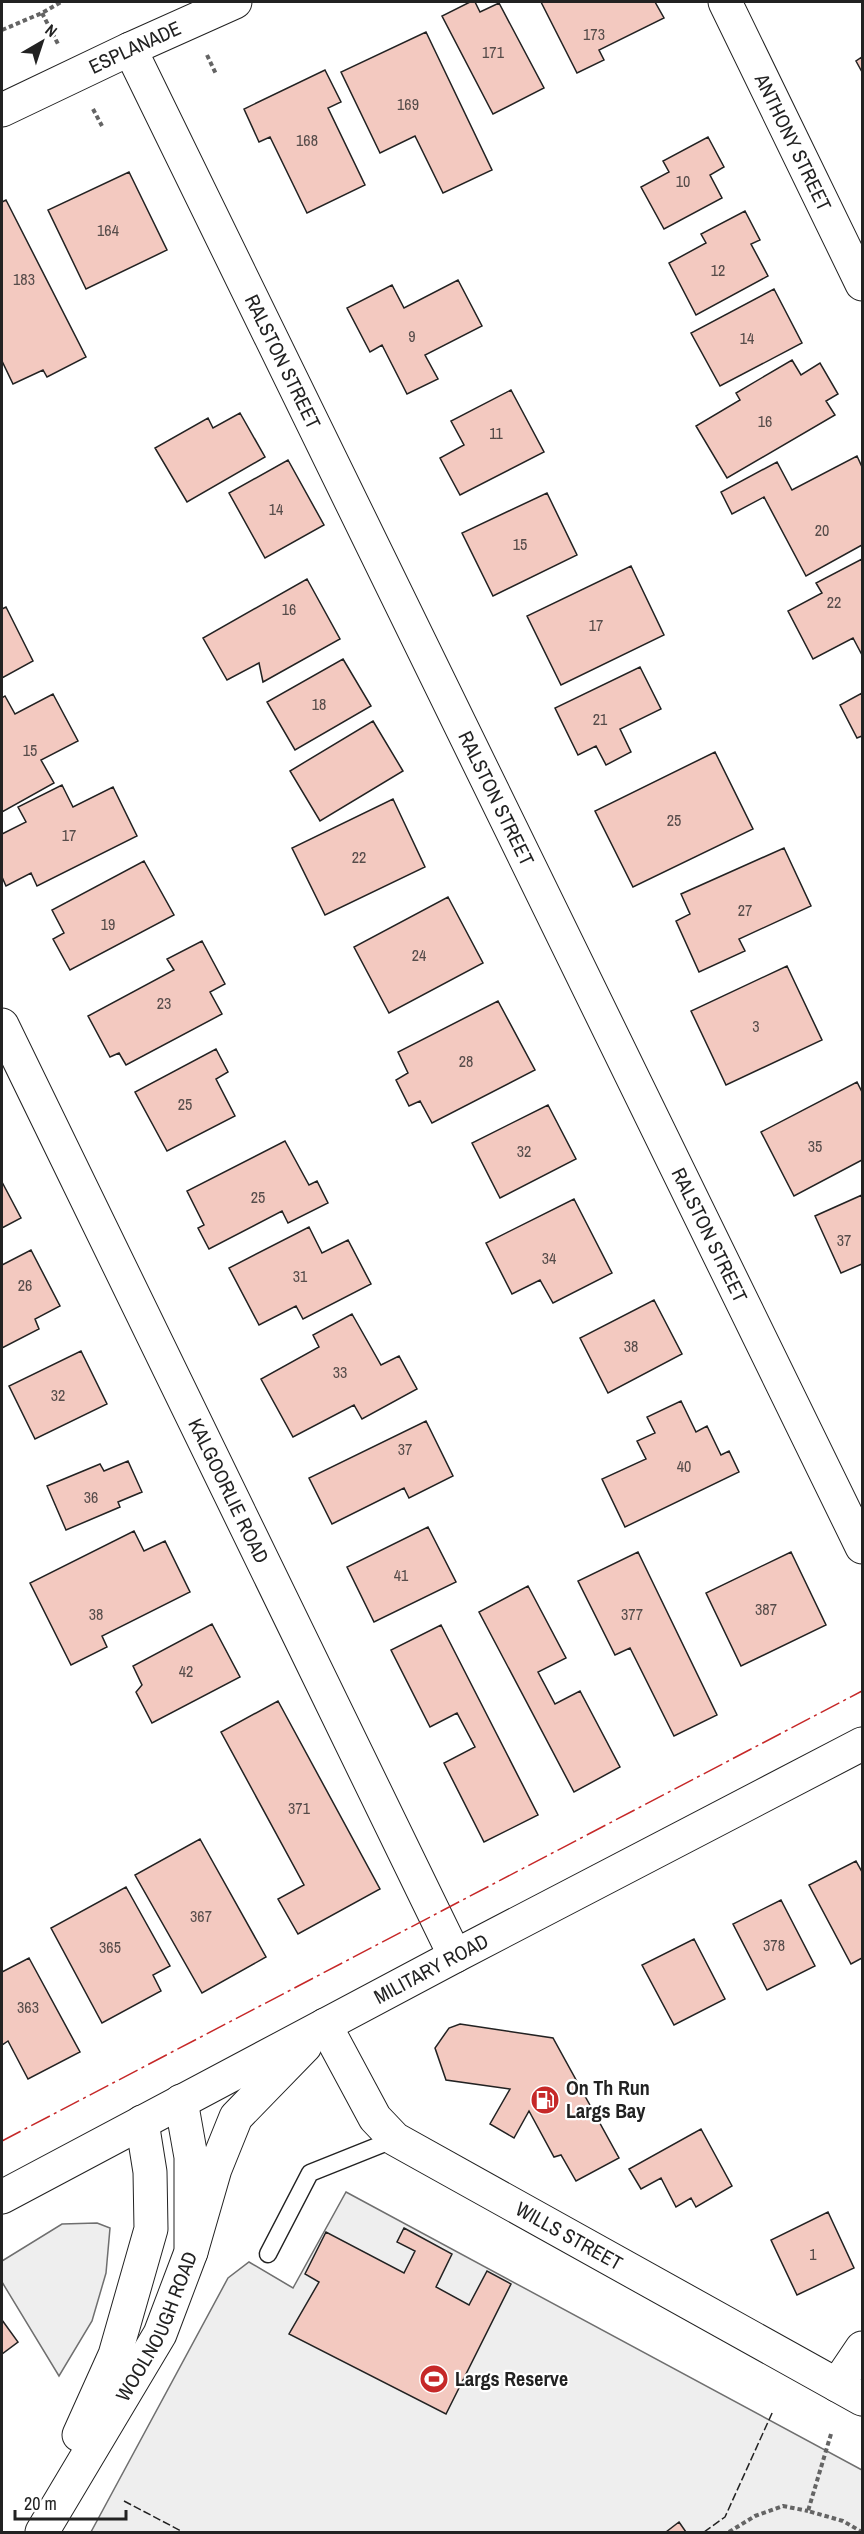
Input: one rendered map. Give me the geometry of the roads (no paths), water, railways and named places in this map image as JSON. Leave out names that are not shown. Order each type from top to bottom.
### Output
[{"type":"street","name":"ESPLANADE","points":[[2,110],[235,2]]},
{"type":"street","name":"ANTHONY STREET","points":[[725,2],[862,284]]},
{"type":"street","name":"RALSTON STREET","points":[[130,49],[862,1547]]},
{"type":"street","name":"KALGOORLIE ROAD","points":[[2,1025],[455,1956]]},
{"type":"street","name":"MILITARY ROAD","points":[[4,2190],[142,2122],[862,1743]]},
{"type":"street","name":"WILLS STREET","points":[[325,2025],[375,2118],[395,2139],[850,2392]]},
{"type":"street","points":[[191,2252],[215,2169],[236,2117],[325,2025]]},
{"type":"street","name":"WOOLNOUGH ROAD","points":[[42,2532],[160,2334],[191,2252],[191,2157],[182,2101]]},
{"type":"street","name":"WOOLNOUGH ROAD","points":[[34,2532],[115,2355],[140,2273],[151,2229],[150,2172],[142,2122]]},
{"type":"street","points":[[850,2392],[862,2348]]},
{"type":"lane","points":[[268,2254],[310,2173],[395,2139]]},
{"type":"place","name":"On Th Run Largs Bay","points":[[545,2100]]},
{"type":"place","name":"Largs Reserve","points":[[434,2379]]}]
